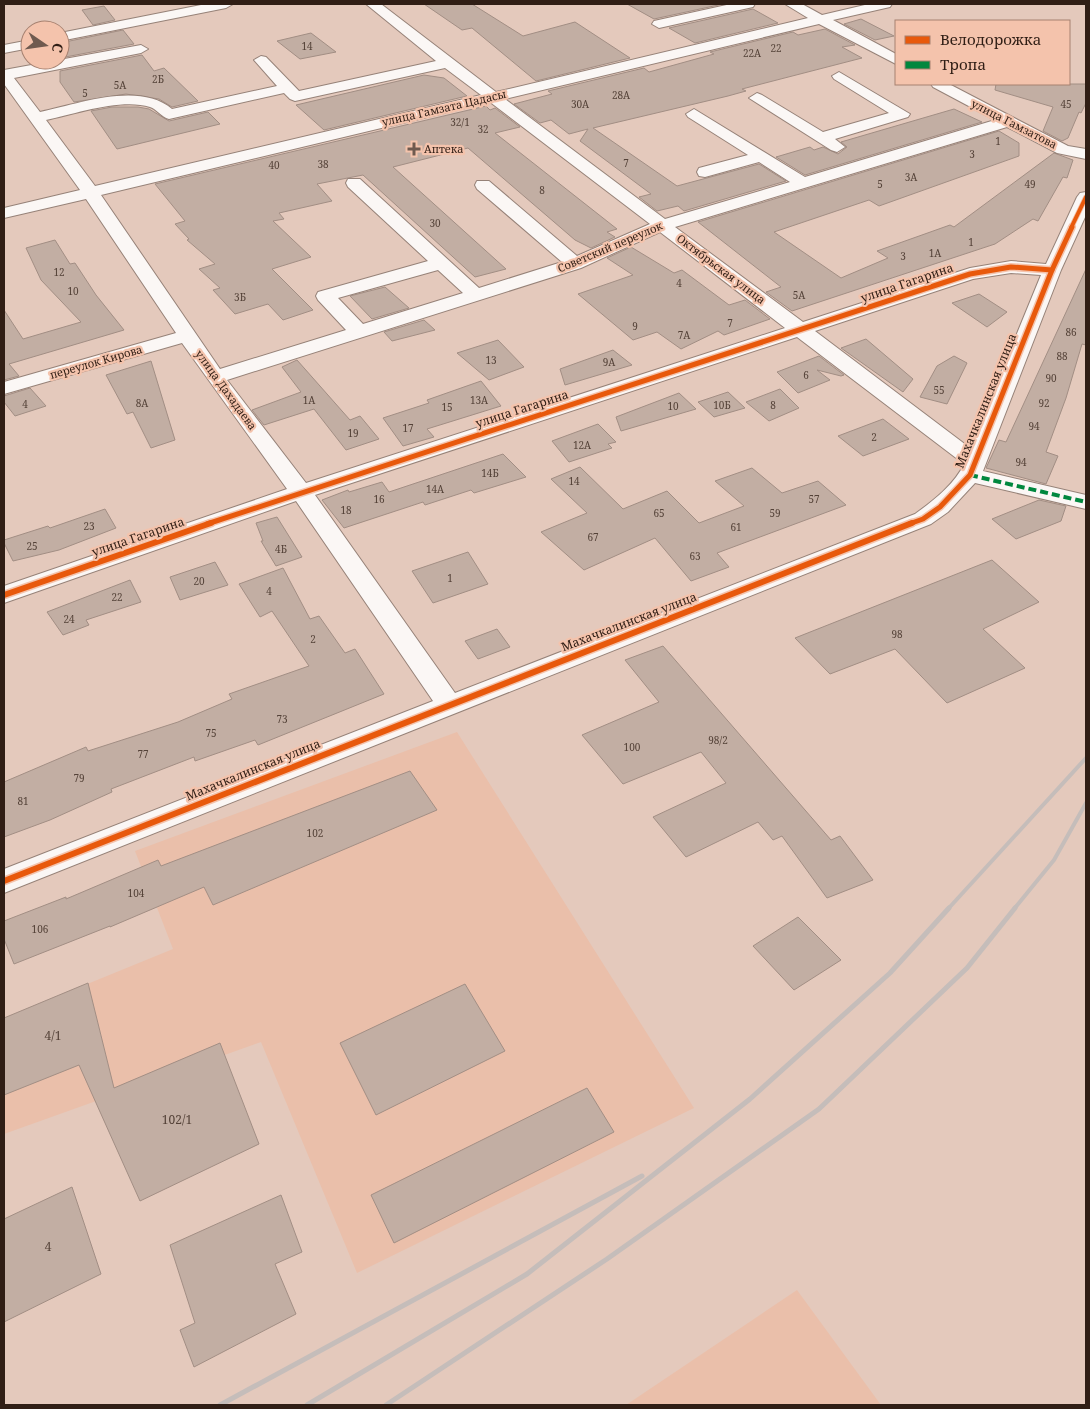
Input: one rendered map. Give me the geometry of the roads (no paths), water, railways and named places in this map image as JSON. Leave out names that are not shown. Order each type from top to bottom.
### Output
[{"type":"street","points":[[70,36],[226,4]]},
{"type":"street","name":"Октябрьская улица","points":[[373,4],[448,63],[802,330],[972,468]]},
{"type":"street","points":[[659,24],[748,4]]},
{"type":"street","points":[[792,4],[895,59]]},
{"type":"street","name":"улица Гамзата Цадасы","points":[[4,213],[885,4]]},
{"type":"street","points":[[4,49],[20,46]]},
{"type":"street","points":[[5,76],[141,49]]},
{"type":"street","points":[[261,60],[295,96],[448,63]]},
{"type":"street","name":"улица Дахадаева","points":[[5,76],[90,192],[215,377],[301,492],[449,704]]},
{"type":"street","points":[[824,138],[902,114],[839,76]]},
{"type":"street","name":"улица Гамзатова","points":[[940,85],[1063,150],[1086,154]]},
{"type":"street","points":[[35,118],[128,99],[156,103],[169,114],[288,88]]},
{"type":"street","points":[[757,98],[863,164]]},
{"type":"street","points":[[694,114],[759,157],[802,182]]},
{"type":"street","name":"Советский переулок","points":[[215,377],[575,264],[662,225],[1007,122]]},
{"type":"street","points":[[705,172],[759,157]]},
{"type":"street","points":[[354,183],[476,295]]},
{"type":"street","points":[[483,185],[575,264]]},
{"type":"street","name":"Махачкалинская улица","points":[[4,881],[449,704],[923,519],[940,507],[972,468],[1052,270],[1086,197]]},
{"type":"street","points":[[359,332],[325,296],[441,262]]},
{"type":"street","name":"улица Гагарина","points":[[4,595],[301,492],[985,270],[1011,267],[1052,270]]},
{"type":"street","name":"переулок Кирова","points":[[4,388],[187,336]]},
{"type":"street","points":[[972,468],[1086,502]]},
{"type":"railway","points":[[948,909],[1086,758]]},
{"type":"railway","points":[[1014,909],[1054,860],[1086,803]]},
{"type":"railway","points":[[307,1405],[527,1274],[750,1099],[890,973],[949,908]]},
{"type":"railway","points":[[386,1405],[607,1259],[819,1109],[967,968],[1015,908]]},
{"type":"railway","points":[[220,1405],[642,1176]]},
{"type":"place","name":"Аптека","points":[[414,149]]}]
